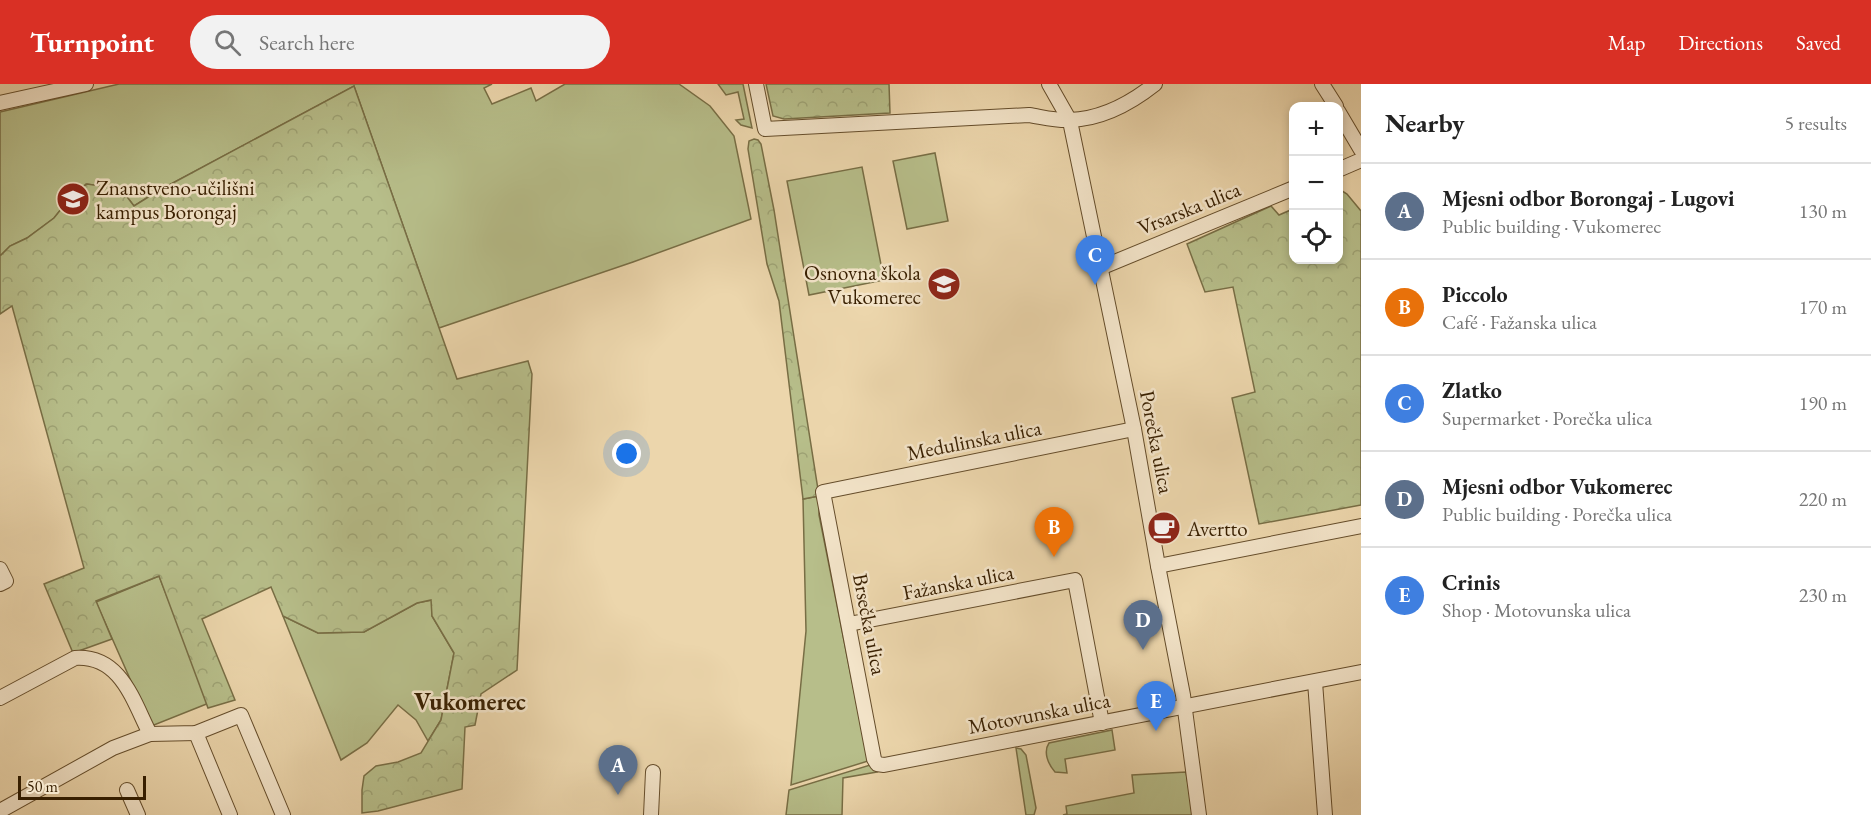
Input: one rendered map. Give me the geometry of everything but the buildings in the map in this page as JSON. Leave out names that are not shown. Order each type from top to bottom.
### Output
[{"type":"street","points":[[0,103],[86,84]]},
{"type":"street","points":[[756,84],[765,129],[1029,115],[1070,121],[1113,110],[1134,100],[1155,84]]},
{"type":"street","name":"Porečka ulica","points":[[1049,84],[1070,121],[1134,429],[1185,706],[1199,815]]},
{"type":"street","points":[[1322,84],[1333,102]]},
{"type":"street","points":[[1343,119],[1361,150]]},
{"type":"street","points":[[1343,168],[1361,160]]},
{"type":"street","name":"Vrsarska ulica","points":[[1100,268],[1289,190]]},
{"type":"street","name":"Medulinska ulica","points":[[823,492],[1134,429]]},
{"type":"street","name":"Brsečka ulica","points":[[823,492],[874,759],[877,764]]},
{"type":"street","points":[[1158,566],[1361,526]]},
{"type":"street","points":[[0,569],[6,581],[0,584]]},
{"type":"street","name":"Fažanska ulica","points":[[849,624],[1075,580],[1102,723]]},
{"type":"street","points":[[0,698],[75,658],[85,658],[111,668],[122,679],[150,734]]},
{"type":"street","name":"Motovunska ulica","points":[[877,764],[884,765],[1361,672]]},
{"type":"street","points":[[1315,682],[1325,815]]},
{"type":"street","points":[[0,811],[113,748],[150,734],[196,733],[241,715],[283,815]]},
{"type":"street","points":[[196,733],[230,815]]},
{"type":"street","points":[[651,815],[653,772]]},
{"type":"street","points":[[127,790],[138,815]]},
{"type":"green space","points":[[119,84],[492,84],[484,88],[492,104],[531,88],[536,101],[565,84],[679,84],[710,106],[734,136],[751,219],[439,328],[354,86],[134,206],[121,189],[86,184],[70,198],[54,218],[27,238],[10,246],[0,256],[0,112]]},
{"type":"green space","points":[[718,84],[743,84],[752,128],[741,125],[736,120],[744,119],[738,92],[726,95]]},
{"type":"green space","points":[[766,84],[889,84],[890,113],[784,119],[773,116]]},
{"type":"green space","points":[[354,86],[457,379],[528,361],[532,374],[517,670],[481,694],[475,725],[465,727],[462,789],[362,813],[364,776],[376,766],[398,762],[421,753],[441,720],[454,653],[432,616],[431,600],[417,603],[364,632],[318,633],[283,616],[271,587],[202,619],[235,700],[208,708],[159,576],[96,601],[112,639],[73,653],[44,584],[84,568],[12,306],[0,314],[0,256],[10,246],[27,238],[54,218],[70,198],[87,184],[121,189],[134,206]]},
{"type":"green space","points":[[754,139],[761,144],[774,210],[819,496],[803,499],[779,301],[767,264],[748,149],[749,141]]},
{"type":"green space","points":[[935,153],[948,221],[907,229],[893,161]]},
{"type":"green space","points":[[862,167],[884,280],[809,295],[787,181]]},
{"type":"green space","points":[[1343,192],[1361,211],[1361,505],[1259,524],[1232,398],[1255,392],[1233,287],[1205,292],[1187,244],[1271,206],[1279,215],[1289,211],[1289,264],[1343,264]]},
{"type":"green space","points":[[819,496],[819,515],[868,761],[791,785],[806,631],[803,499]]},
{"type":"green space","points":[[159,576],[209,703],[154,725],[150,724],[96,602]]},
{"type":"green space","points":[[432,600],[432,616],[454,653],[441,720],[428,741],[416,720],[398,705],[367,743],[341,760],[283,616],[318,633],[364,632],[417,603]]},
{"type":"green space","points":[[1112,730],[1115,750],[1065,759],[1067,773],[1055,772],[1050,765],[1046,754],[1049,743]]},
{"type":"green space","points":[[1016,748],[1021,749],[1026,755],[1036,808],[1034,815],[1026,815]]},
{"type":"green space","points":[[870,765],[877,772],[843,778],[842,815],[786,815],[789,790]]},
{"type":"green space","points":[[1186,772],[1193,815],[1063,815],[1067,814],[1066,806],[1134,793],[1132,775]]},
{"type":"place","name":"Znanstveno-učilišni kampus Borongaj","points":[[73,199]]},
{"type":"place","name":"Osnovna škola Vukomerec","points":[[944,284]]},
{"type":"place","name":"Zlatko","points":[[1095,285]]},
{"type":"place","name":"Avertto","points":[[1164,528]]},
{"type":"place","name":"Piccolo","points":[[1054,557]]},
{"type":"place","name":"Mjesni odbor Vukomerec","points":[[1143,650]]},
{"type":"place","name":"Crinis","points":[[1156,731]]},
{"type":"place","name":"Mjesni odbor Borongaj - Lugovi","points":[[618,795]]},
{"type":"district","name":"Vukomerec","points":[[470,701]]}]
